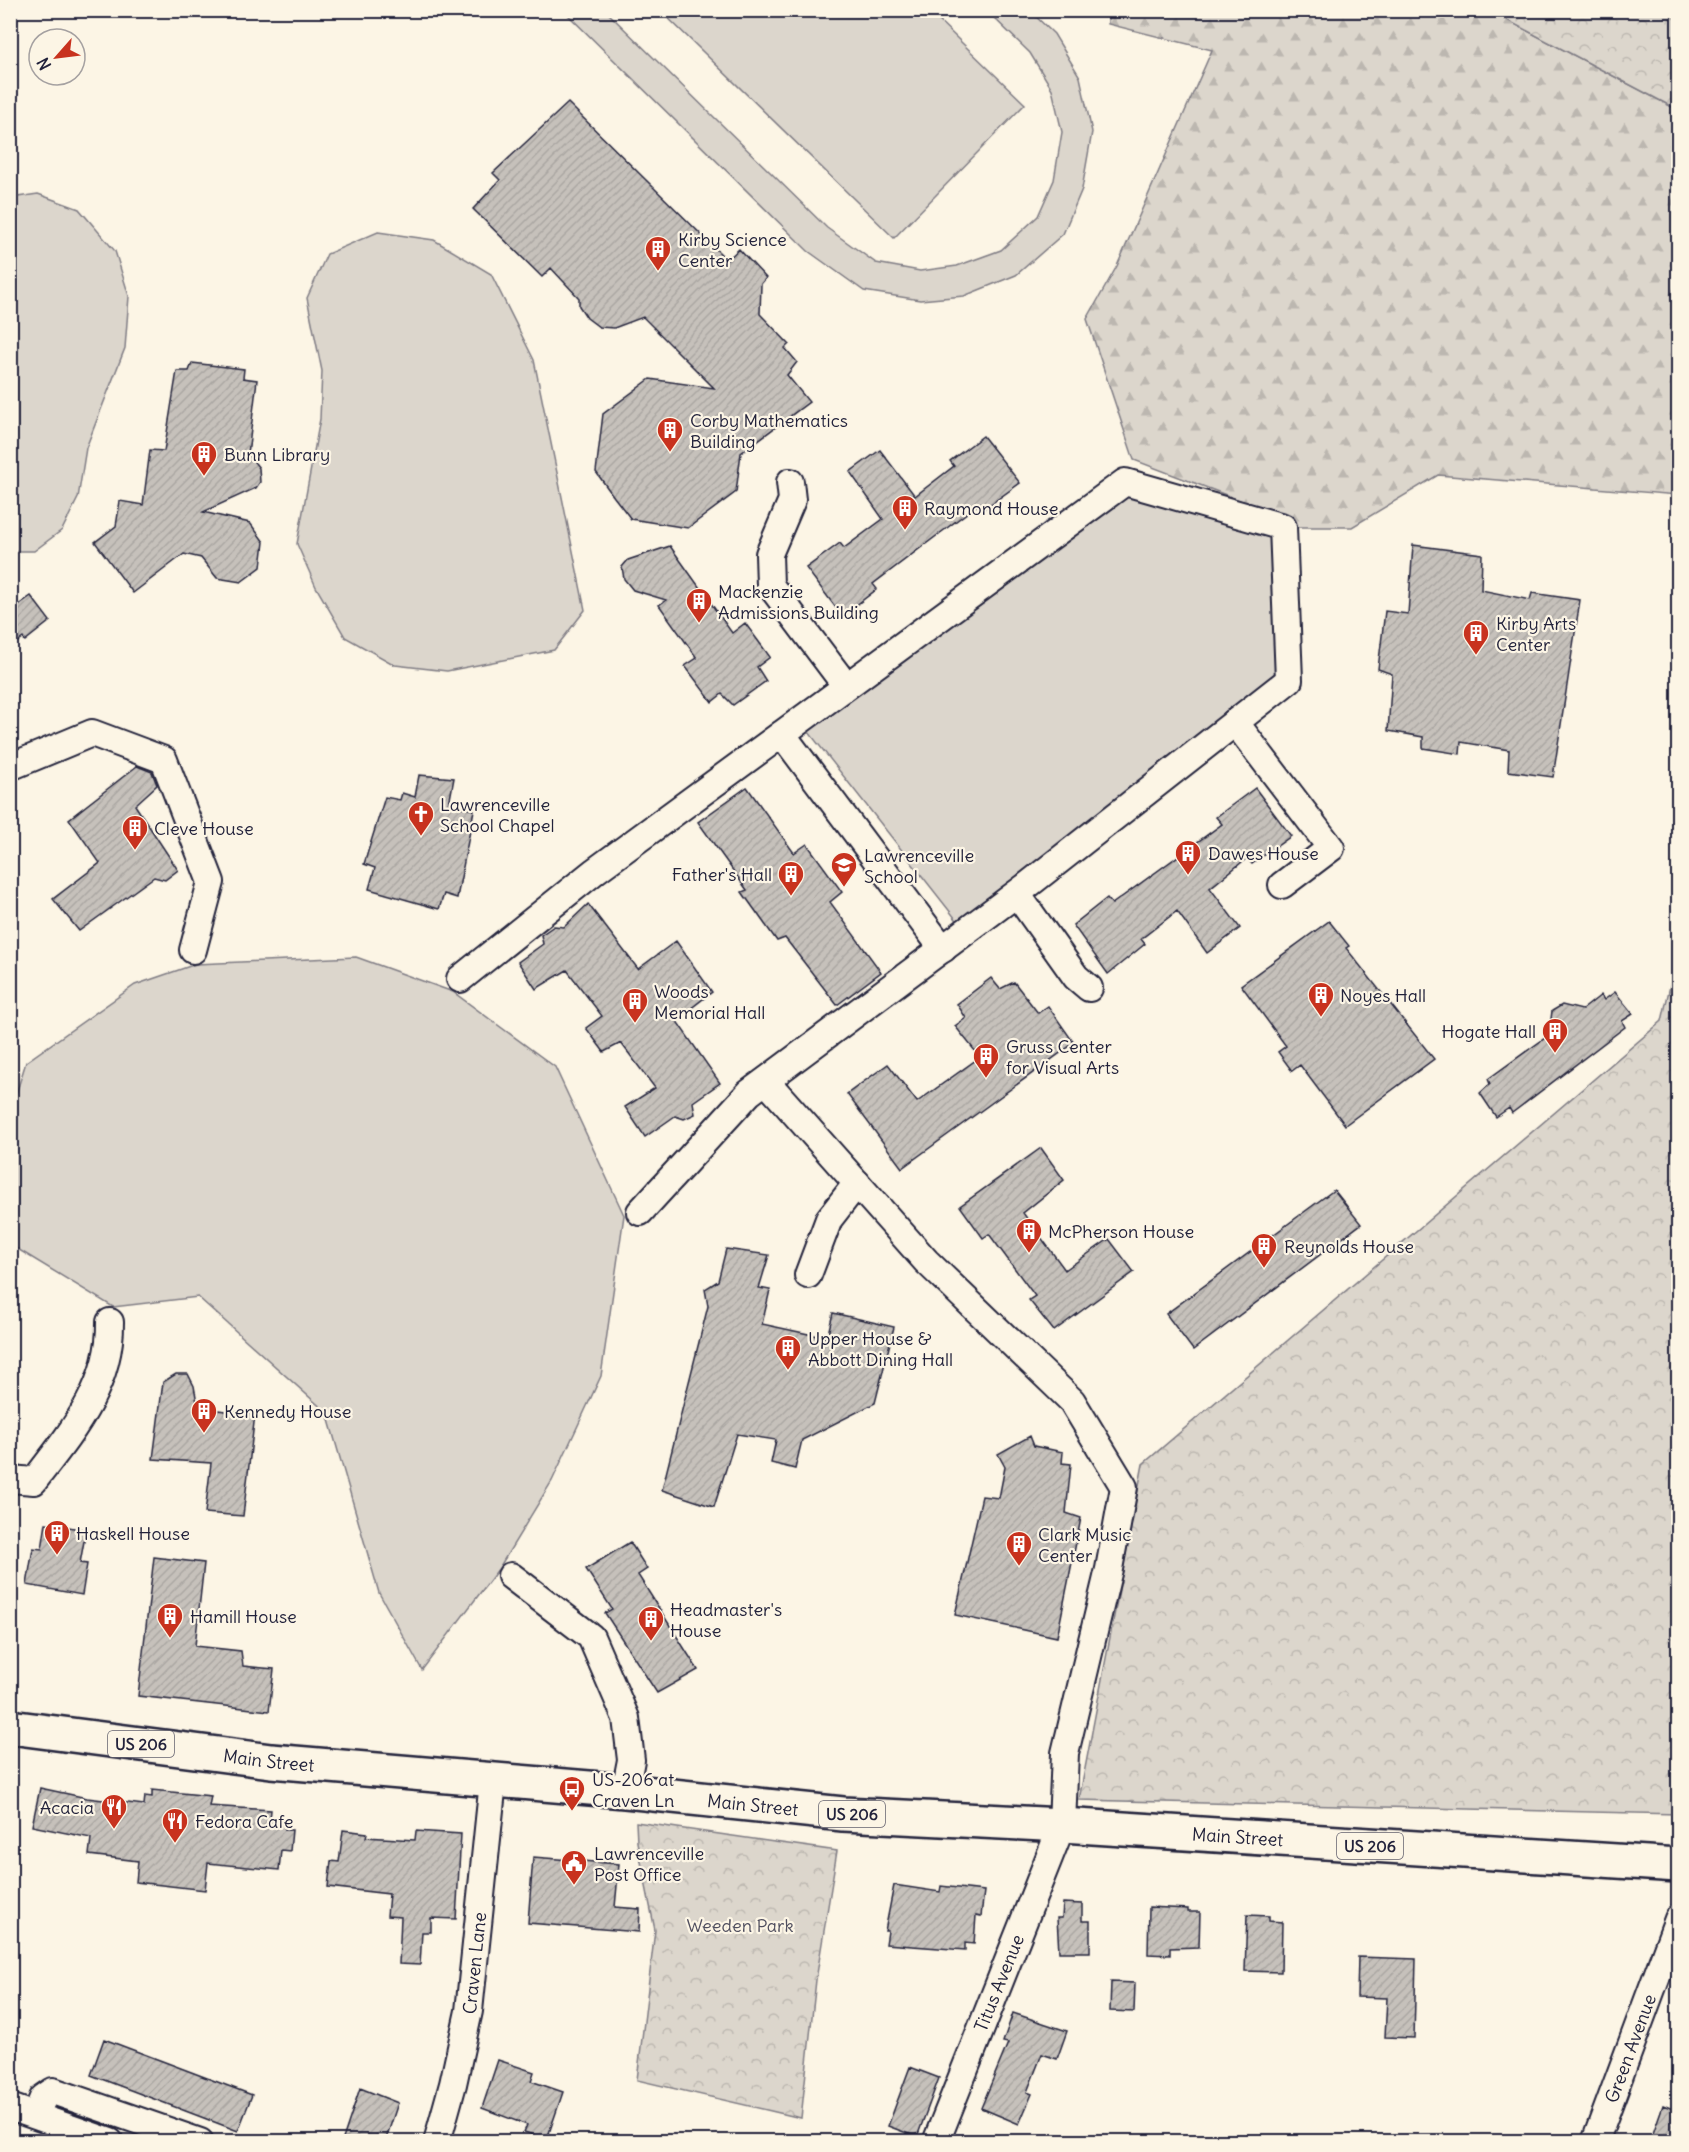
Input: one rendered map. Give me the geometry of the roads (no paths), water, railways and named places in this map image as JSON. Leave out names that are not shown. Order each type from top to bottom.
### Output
[{"type":"highway","name":"Main Street","points":[[10,1727],[271,1761],[624,1791],[843,1814],[1062,1825],[1678,1865]]},
{"type":"street","points":[[790,482],[792,500],[769,554],[770,585],[846,686]]},
{"type":"street","points":[[460,979],[595,871],[1125,482],[1283,527],[1289,680],[1017,894],[749,1093],[640,1212]]},
{"type":"street","points":[[1235,722],[1331,848],[1282,885]]},
{"type":"street","points":[[10,766],[92,733],[165,760],[211,882],[194,950]]},
{"type":"street","points":[[782,734],[943,948]]},
{"type":"street","points":[[1017,894],[1076,977],[1089,988]]},
{"type":"street","name":"Titus Avenue","points":[[766,1081],[926,1261],[1072,1401],[1124,1486],[1109,1569],[1065,1753],[1062,1825],[936,2142]]},
{"type":"street","points":[[808,1275],[829,1219],[857,1183]]},
{"type":"street","points":[[10,1479],[34,1481],[86,1412],[110,1348],[110,1322]]},
{"type":"street","points":[[511,1576],[591,1637],[626,1718],[631,1760],[624,1791]]},
{"type":"street","name":"Craven Lane","points":[[437,2142],[469,2011],[493,1781]]},
{"type":"street","name":"Green Avenue","points":[[1595,2142],[1678,1919]]},
{"type":"street","points":[[36,2115],[47,2094],[53,2091],[60,2092],[200,2142]]},
{"type":"street","points":[[10,2107],[110,2142]]},
{"type":"place","name":"Kirby Science Center","points":[[658,272]]},
{"type":"place","name":"Corby Mathematics Building","points":[[670,453]]},
{"type":"place","name":"Bunn Library","points":[[204,477]]},
{"type":"place","name":"Raymond House","points":[[905,531]]},
{"type":"place","name":"Mackenzie Admissions Building","points":[[699,624]]},
{"type":"place","name":"Kirby Arts Center","points":[[1476,656]]},
{"type":"place","name":"Lawrenceville School Chapel","points":[[421,837]]},
{"type":"place","name":"Cleve House","points":[[135,851]]},
{"type":"place","name":"Dawes House","points":[[1188,876]]},
{"type":"place","name":"Lawrenceville School","points":[[844,888]]},
{"type":"place","name":"Father's Hall","points":[[791,897]]},
{"type":"place","name":"Noyes Hall","points":[[1321,1018]]},
{"type":"place","name":"Woods Memorial Hall","points":[[635,1024]]},
{"type":"place","name":"Hogate Hall","points":[[1555,1054]]},
{"type":"place","name":"Gruss Center for Visual Arts","points":[[986,1079]]},
{"type":"place","name":"McPherson House","points":[[1029,1254]]},
{"type":"place","name":"Reynolds House","points":[[1264,1269]]},
{"type":"place","name":"Upper House & Abbott Dining Hall","points":[[788,1371]]},
{"type":"place","name":"Kennedy House","points":[[204,1434]]},
{"type":"place","name":"Haskell House","points":[[57,1556]]},
{"type":"place","name":"Clark Music Center","points":[[1019,1567]]},
{"type":"place","name":"Hamill House","points":[[170,1639]]},
{"type":"place","name":"Headmaster's House","points":[[651,1642]]},
{"type":"place","name":"US-206 at Craven Ln","points":[[572,1812]]},
{"type":"place","name":"Acacia","points":[[114,1830]]},
{"type":"place","name":"Fedora Cafe","points":[[175,1844]]},
{"type":"place","name":"Lawrenceville Post Office","points":[[574,1886]]},
{"type":"park label","name":"Weeden Park","points":[[740,1925]]}]
